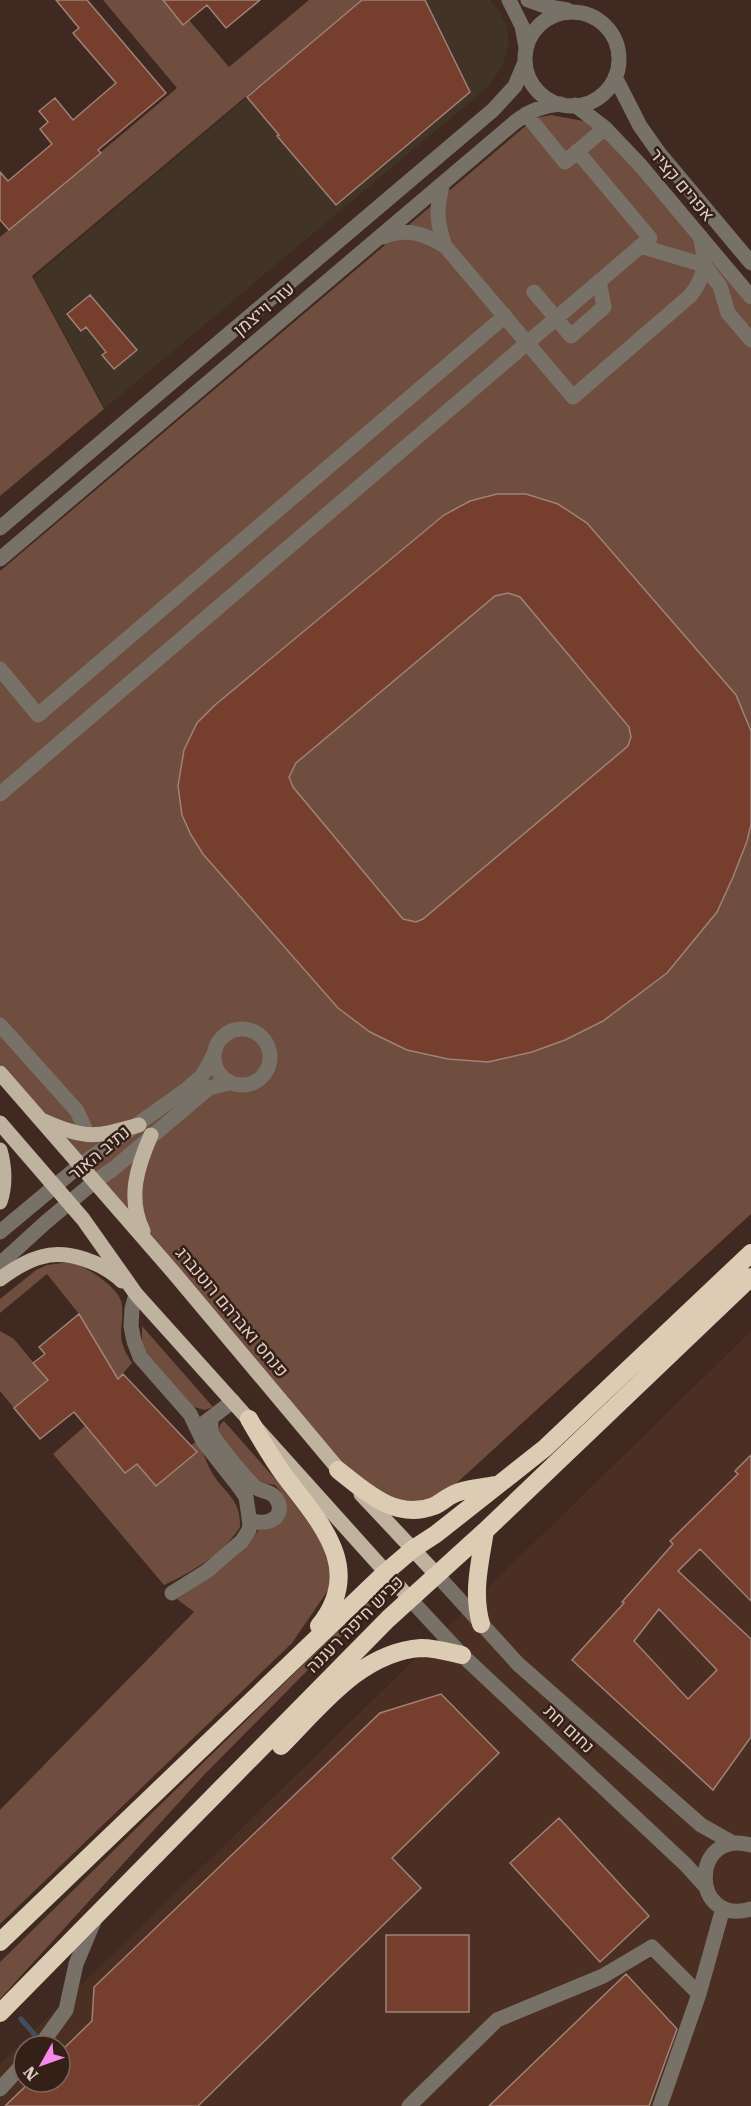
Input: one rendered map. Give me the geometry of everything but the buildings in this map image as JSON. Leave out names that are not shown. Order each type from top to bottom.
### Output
[{"type":"highway","name":"כביש חיפה רעננה","points":[[0,1942],[386,1572],[545,1448],[751,1253]]},
{"type":"highway","name":"כביש חיפה רעננה","points":[[0,2013],[410,1599],[485,1531],[751,1277]]},
{"type":"highway","points":[[249,1419],[274,1461],[322,1525],[332,1542],[339,1564],[337,1596],[327,1616],[282,1672]]},
{"type":"highway","points":[[338,1470],[378,1501],[409,1511],[434,1506],[455,1493],[500,1484]]},
{"type":"highway","points":[[481,1624],[476,1607],[478,1571],[485,1531]]},
{"type":"highway","points":[[162,1850],[265,1762],[346,1681],[372,1663],[395,1654],[421,1648],[462,1655]]},
{"type":"main road","name":"פנחס ואברהם רוטנברג","points":[[0,1073],[148,1242],[338,1470],[437,1575]]},
{"type":"main road","points":[[41,1120],[72,1133],[88,1135],[145,1130],[135,1184],[134,1207],[148,1242]]},
{"type":"main road","points":[[0,1123],[83,1219],[136,1294]]},
{"type":"main road","points":[[0,1150],[5,1166],[4,1189],[0,1202]]},
{"type":"main road","points":[[0,1279],[12,1270],[42,1257],[74,1256],[115,1274],[136,1294],[410,1599]]},
{"type":"street","points":[[509,0],[522,26],[528,76],[536,89],[548,99],[568,105],[589,102],[602,95],[615,77],[619,56],[612,34],[597,18],[528,0]]},
{"type":"street","points":[[526,54],[532,34],[542,22],[555,15],[576,12]]},
{"type":"street","name":"עזר וייצמן","points":[[0,528],[499,105],[518,81],[526,54]]},
{"type":"street","name":"אפרים קציר","points":[[615,77],[640,126],[659,153],[751,263]]},
{"type":"street","name":"עזר וייצמן","points":[[0,559],[526,114],[546,105],[568,105]]},
{"type":"street","name":"אפרים קציר","points":[[568,105],[604,128],[641,166],[749,294]]},
{"type":"street","points":[[526,114],[565,162],[604,128]]},
{"type":"street","points":[[0,794],[650,238],[577,151]]},
{"type":"street","points":[[443,183],[438,202],[438,226],[445,246]]},
{"type":"street","points":[[374,242],[394,232],[411,232],[426,235],[445,246],[573,397],[691,295],[701,281],[704,265],[705,255],[700,236]]},
{"type":"street","points":[[640,246],[704,265],[720,286],[728,313],[751,340]]},
{"type":"street","points":[[534,291],[571,336],[604,307],[599,281]]},
{"type":"street","points":[[691,295],[709,287],[720,286],[734,286],[749,294]]},
{"type":"street","points":[[0,669],[38,715],[505,316]]},
{"type":"street","points":[[0,1025],[77,1110],[88,1135]]},
{"type":"street","points":[[244,1029],[254,1032],[265,1041],[269,1050],[270,1060],[267,1071],[261,1079],[252,1084],[243,1086],[229,1083],[215,1068],[213,1056],[215,1046],[221,1038],[234,1030],[244,1029]]},
{"type":"street","name":"נתיב האור","points":[[0,1264],[46,1222],[113,1169],[145,1130],[202,1076],[213,1056]]},
{"type":"street","name":"נתיב האור","points":[[0,1232],[80,1166],[145,1130],[209,1088],[229,1083]]},
{"type":"street","points":[[136,1294],[131,1326],[140,1357],[190,1414],[205,1423],[254,1486],[272,1494],[278,1503],[278,1514],[271,1522],[260,1524],[249,1519]]},
{"type":"street","points":[[172,1593],[207,1571],[242,1541],[249,1530],[246,1497],[203,1440],[205,1423],[233,1401]]},
{"type":"street","name":"נחום חת","points":[[437,1575],[518,1664],[701,1825],[733,1843]]},
{"type":"street","name":"נחום חת","points":[[410,1599],[462,1655],[685,1864],[705,1886],[709,1895],[723,1908]]},
{"type":"street","points":[[705,1886],[704,1874],[713,1854],[733,1843],[751,1845]]},
{"type":"street","points":[[660,2106],[699,1994],[723,1908],[741,1912],[751,1909]]},
{"type":"street","points":[[49,2034],[66,2010],[76,1964],[94,1919]]},
{"type":"street","points":[[410,2106],[498,2020],[603,1976],[652,1947],[699,1994]]},
{"type":"street","points":[[0,2089],[12,2076]]},
{"type":"shaded area","points":[[103,0],[172,0],[229,67],[309,0],[361,0],[32,276],[104,409],[0,496],[0,237],[177,88]]},
{"type":"shaded area","points":[[363,0],[490,0],[500,12],[507,27],[509,43],[503,65],[489,86],[105,408],[34,277]]},
{"type":"shaded area","points":[[551,115],[589,122],[610,140],[751,305],[751,1214],[437,1501],[391,1505],[343,1471],[0,1064],[0,571],[535,118]]},
{"type":"shaded area","points":[[70,1262],[101,1279],[120,1298],[122,1305],[121,1340],[132,1363],[118,1379],[79,1314],[47,1274],[0,1313],[0,1299],[36,1270],[47,1265]]},
{"type":"shaded area","points":[[142,1326],[213,1407],[205,1410],[190,1406],[142,1348]]},
{"type":"shaded area","points":[[0,1331],[14,1339],[48,1380],[14,1408],[0,1391]]},
{"type":"shaded area","points":[[751,1331],[751,2106],[0,2106],[0,2064],[12,2052],[12,2094],[72,2094],[72,2034],[31,2034]]},
{"type":"shaded area","points":[[224,1421],[278,1482],[327,1548],[333,1583],[292,1643],[0,1924],[0,1810],[194,1612],[177,1599],[232,1559],[259,1529],[264,1530],[281,1492],[275,1485],[254,1479],[218,1432]]},
{"type":"shaded area","points":[[85,1426],[125,1473],[137,1464],[156,1486],[197,1452],[191,1446],[195,1442],[211,1471],[238,1509],[240,1527],[216,1554],[164,1585],[53,1454]]},
{"type":"shaded area","points":[[367,1602],[371,1606],[203,1776],[0,1999],[0,1962]]},
{"type":"waterway","points":[[21,2019],[34,2034]]}]
